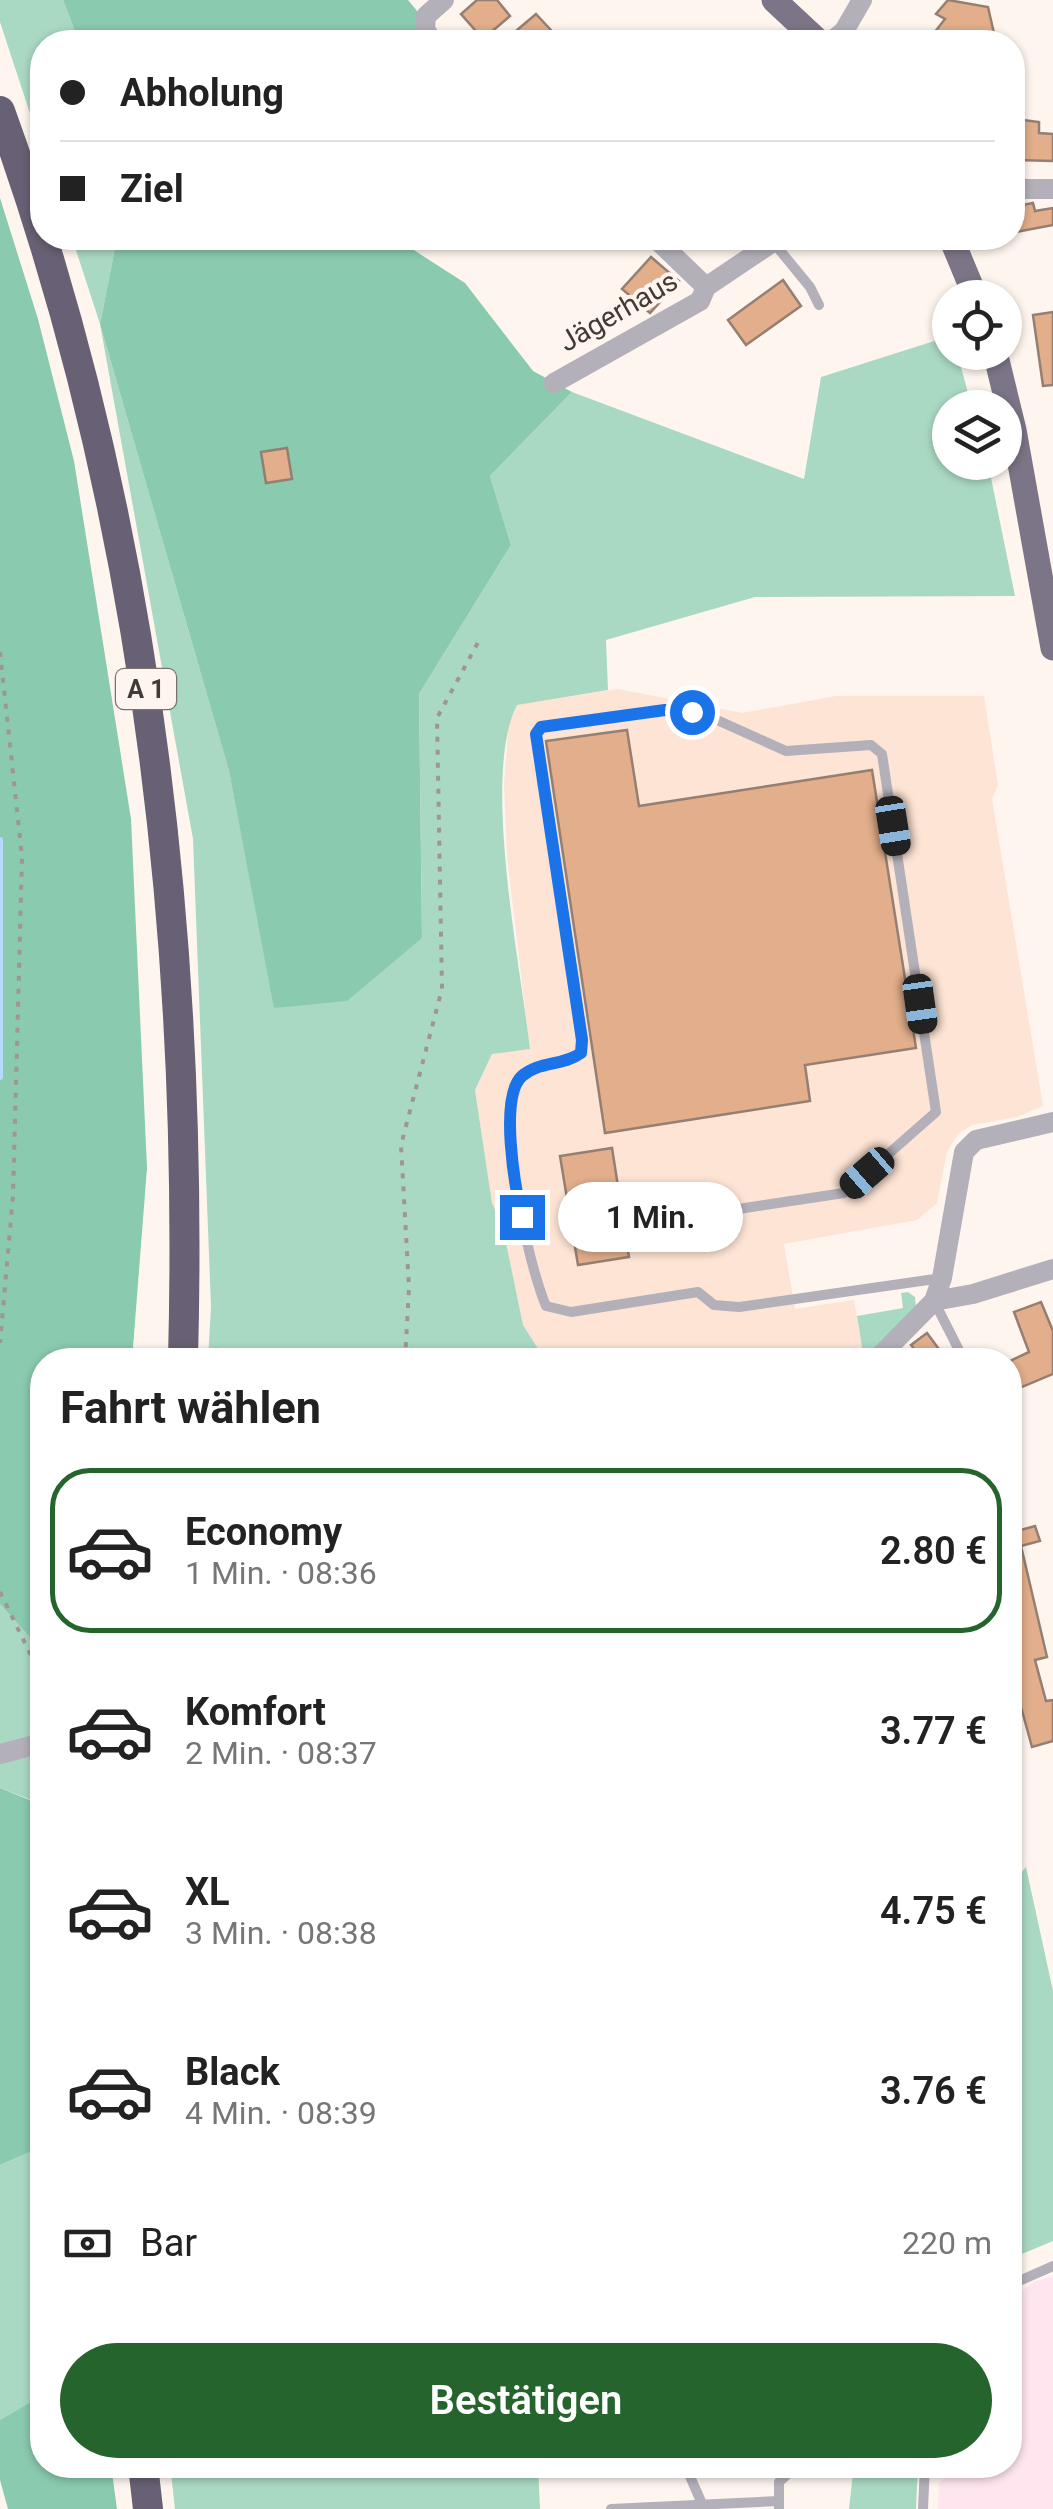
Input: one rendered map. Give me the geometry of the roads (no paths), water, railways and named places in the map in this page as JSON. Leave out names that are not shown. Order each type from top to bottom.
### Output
[{"type":"highway","name":"A 1","points":[[0,111],[30,208]]},
{"type":"highway","name":"A 1","points":[[43,250],[76,358],[142,664],[167,857],[182,1034],[186,1177],[183,1348]]},
{"type":"highway","points":[[144,2478],[148,2509]]},
{"type":"main road","points":[[774,0],[806,30]]},
{"type":"main road","points":[[956,250],[968,280]]},
{"type":"main road","points":[[998,370],[1018,449],[1053,648]]},
{"type":"street","points":[[425,30],[426,16],[444,0]]},
{"type":"street","points":[[844,30],[859,1]]},
{"type":"street","points":[[1025,189],[1053,188]]},
{"type":"street","name":"Jägerhaus","points":[[667,250],[706,288]]},
{"type":"street","name":"Jägerhaus","points":[[554,382],[700,301],[706,288],[761,250]]},
{"type":"street","points":[[888,1348],[934,1300],[942,1278],[964,1152],[976,1140],[1053,1122]]},
{"type":"street","points":[[934,1300],[973,1294],[1053,1269]]},
{"type":"street","points":[[0,1754],[30,1746]]},
{"type":"lane","points":[[779,250],[810,287],[818,306]]},
{"type":"lane","points":[[725,1211],[844,1193],[936,1112],[882,754],[871,746],[786,751],[692,712],[665,710],[541,727],[536,734],[582,1040],[581,1053],[569,1062],[538,1067],[520,1078],[512,1094],[513,1180],[546,1306],[571,1312],[698,1292],[714,1305],[739,1307],[942,1278]]},
{"type":"lane","points":[[934,1300],[958,1348]]},
{"type":"lane","points":[[1022,2280],[1053,2266]]},
{"type":"lane","points":[[691,2478],[703,2506]]},
{"type":"lane","points":[[611,2509],[779,2505],[779,2482],[783,2478]]},
{"type":"lane","points":[[923,2509],[924,2478]]},
{"type":"waterway","points":[[0,840],[0,1077]]}]
